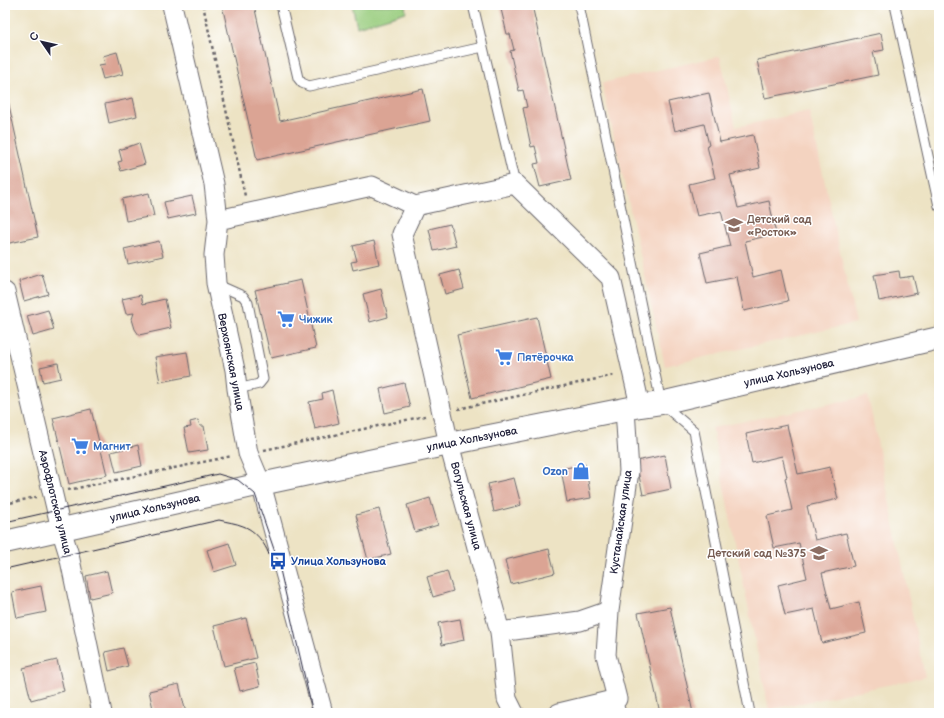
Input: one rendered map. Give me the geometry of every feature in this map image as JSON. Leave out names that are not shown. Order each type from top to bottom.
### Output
[{"type":"street","name":"Верхоянская улица","points":[[172,5],[214,184],[218,220],[214,255],[216,283],[235,370],[248,453],[261,484],[323,713]]},
{"type":"street","points":[[218,220],[372,186],[414,206],[515,184]]},
{"type":"street","name":"Кустанайская улица","points":[[515,184],[611,278],[632,371],[629,471],[609,611],[606,654],[619,706]]},
{"type":"street","name":"Вогульская улица","points":[[414,206],[402,234],[449,444],[500,632],[507,699],[514,713]]},
{"type":"street","name":"Аэрофлотская улица","points":[[5,292],[52,493],[69,555],[102,713]]},
{"type":"street","name":"улица Хользунова","points":[[5,542],[261,484],[449,444],[632,407],[661,403],[939,338]]},
{"type":"street","points":[[500,632],[580,621],[609,611]]},
{"type":"street","points":[[559,713],[619,706]]},
{"type":"lane","points":[[280,5],[298,78],[302,83],[309,86],[483,47]]},
{"type":"lane","points":[[473,5],[515,184]]},
{"type":"lane","points":[[579,5],[661,403],[694,431],[750,713]]},
{"type":"lane","points":[[895,5],[939,206]]},
{"type":"lane","points":[[216,283],[243,296],[248,303],[263,379],[259,384],[237,389]]},
{"type":"path","points":[[203,5],[249,213]]},
{"type":"path","points":[[5,504],[442,413],[632,371]]},
{"type":"shaded area","name":"Детский сад «Росток»","points":[[720,56],[736,127],[809,111],[856,323],[665,366],[602,83]]},
{"type":"shaded area","name":"Детский сад №375","points":[[868,396],[925,677],[769,710],[712,428]]},
{"type":"green space","points":[[352,5],[405,5],[406,12],[357,27]]},
{"type":"building","points":[[222,5],[254,5],[280,121],[423,89],[430,121],[257,160]]},
{"type":"building","points":[[500,5],[532,5],[571,180],[540,187],[534,164],[539,163],[535,146],[531,147],[523,108],[527,107],[523,90],[519,91],[510,51],[514,50],[510,34],[507,34]]},
{"type":"building","points":[[881,33],[884,50],[873,52],[878,75],[765,98],[757,60]]},
{"type":"building","points":[[117,52],[123,74],[103,79],[99,65],[105,64],[103,56]]},
{"type":"building","points":[[5,87],[38,237],[5,244]]},
{"type":"building","points":[[709,93],[720,142],[753,135],[760,168],[730,175],[738,208],[769,201],[776,234],[745,241],[753,277],[781,270],[788,301],[744,311],[737,277],[707,283],[700,253],[730,246],[721,211],[697,216],[689,184],[715,178],[707,146],[709,145],[704,124],[675,131],[668,102]]},
{"type":"building","points":[[133,98],[137,116],[109,123],[105,104]]},
{"type":"building","points":[[139,143],[145,164],[121,171],[118,162],[122,161],[119,150]]},
{"type":"building","points":[[149,193],[154,216],[126,221],[122,199]]},
{"type":"building","points":[[192,196],[196,213],[168,219],[164,202]]},
{"type":"building","points":[[450,224],[456,246],[434,251],[429,229]]},
{"type":"building","points":[[159,241],[163,256],[128,264],[124,249]]},
{"type":"building","points":[[374,241],[379,264],[353,270],[351,262],[357,261],[353,246]]},
{"type":"building","points":[[459,270],[464,289],[445,294],[440,275]]},
{"type":"building","points":[[899,271],[900,278],[913,276],[917,293],[879,301],[874,275]]},
{"type":"building","points":[[42,274],[48,294],[24,301],[19,281]]},
{"type":"building","name":"Чижик","points":[[301,280],[316,348],[271,358],[255,290]]},
{"type":"building","points":[[381,289],[388,317],[370,322],[363,294]]},
{"type":"building","points":[[141,295],[143,304],[165,299],[171,328],[139,335],[135,329],[132,319],[134,313],[126,314],[122,299]]},
{"type":"building","points":[[48,310],[54,330],[33,336],[27,316]]},
{"type":"building","name":"Пятёрочка","points":[[537,317],[551,379],[472,398],[457,335]]},
{"type":"building","points":[[187,352],[191,376],[160,382],[155,357]]},
{"type":"building","points":[[58,363],[61,378],[43,382],[40,367]]},
{"type":"building","points":[[404,383],[410,407],[385,413],[380,389]]},
{"type":"building","points":[[332,390],[339,423],[315,429],[309,402],[323,399],[322,393]]},
{"type":"building","name":"Магнит","points":[[91,409],[107,475],[69,484],[53,418]]},
{"type":"building","points":[[198,420],[200,426],[204,426],[208,450],[189,453],[184,428],[191,427],[190,422]]},
{"type":"building","points":[[787,425],[798,474],[830,467],[838,499],[807,506],[815,540],[846,533],[854,566],[822,573],[831,609],[859,602],[866,633],[822,643],[814,609],[785,615],[778,585],[807,578],[799,543],[774,548],[767,516],[792,510],[785,478],[787,477],[782,456],[752,463],[746,434]]},
{"type":"building","points":[[138,445],[142,466],[116,472],[111,452]]},
{"type":"building","points":[[665,455],[671,489],[643,495],[636,461]]},
{"type":"building","points":[[585,464],[591,498],[567,502],[561,469]]},
{"type":"building","points":[[514,478],[521,505],[494,512],[488,484]]},
{"type":"building","points":[[430,498],[438,525],[415,532],[407,505]]},
{"type":"building","points":[[379,509],[391,554],[368,560],[356,515]]},
{"type":"building","points":[[229,543],[236,565],[214,572],[207,550]]},
{"type":"building","points":[[549,549],[555,573],[511,584],[505,560]]},
{"type":"building","points":[[107,571],[112,593],[90,598],[86,576]]},
{"type":"building","points":[[447,571],[453,591],[433,597],[427,577]]},
{"type":"building","points":[[41,586],[46,612],[17,618],[12,592]]},
{"type":"building","points":[[670,607],[693,713],[660,713],[638,613]]},
{"type":"building","points":[[246,618],[256,658],[224,666],[214,626]]},
{"type":"building","points":[[460,619],[464,640],[442,645],[438,623]]},
{"type":"building","points":[[123,648],[128,666],[109,671],[105,652]]},
{"type":"building","points":[[57,660],[64,691],[31,700],[23,668]]},
{"type":"building","points":[[255,663],[260,686],[240,691],[234,668]]},
{"type":"building","points":[[179,684],[186,713],[154,713],[149,691]]},
{"type":"tram line","points":[[5,522],[218,474],[238,480],[255,494],[278,561],[313,713]]},
{"type":"tram line","points":[[5,569],[219,520],[240,525],[254,533],[267,549],[273,568]]},
{"type":"place","name":"Детский сад «Росток»","points":[[734,225]]},
{"type":"place","name":"Чижик","points":[[286,319]]},
{"type":"place","name":"Пятёрочка","points":[[504,357]]},
{"type":"place","name":"Магнит","points":[[80,446]]},
{"type":"place","name":"Ozon","points":[[581,471]]},
{"type":"place","name":"Детский сад №375","points":[[819,553]]},
{"type":"place","name":"Улица Хользунова","points":[[278,561]]}]
